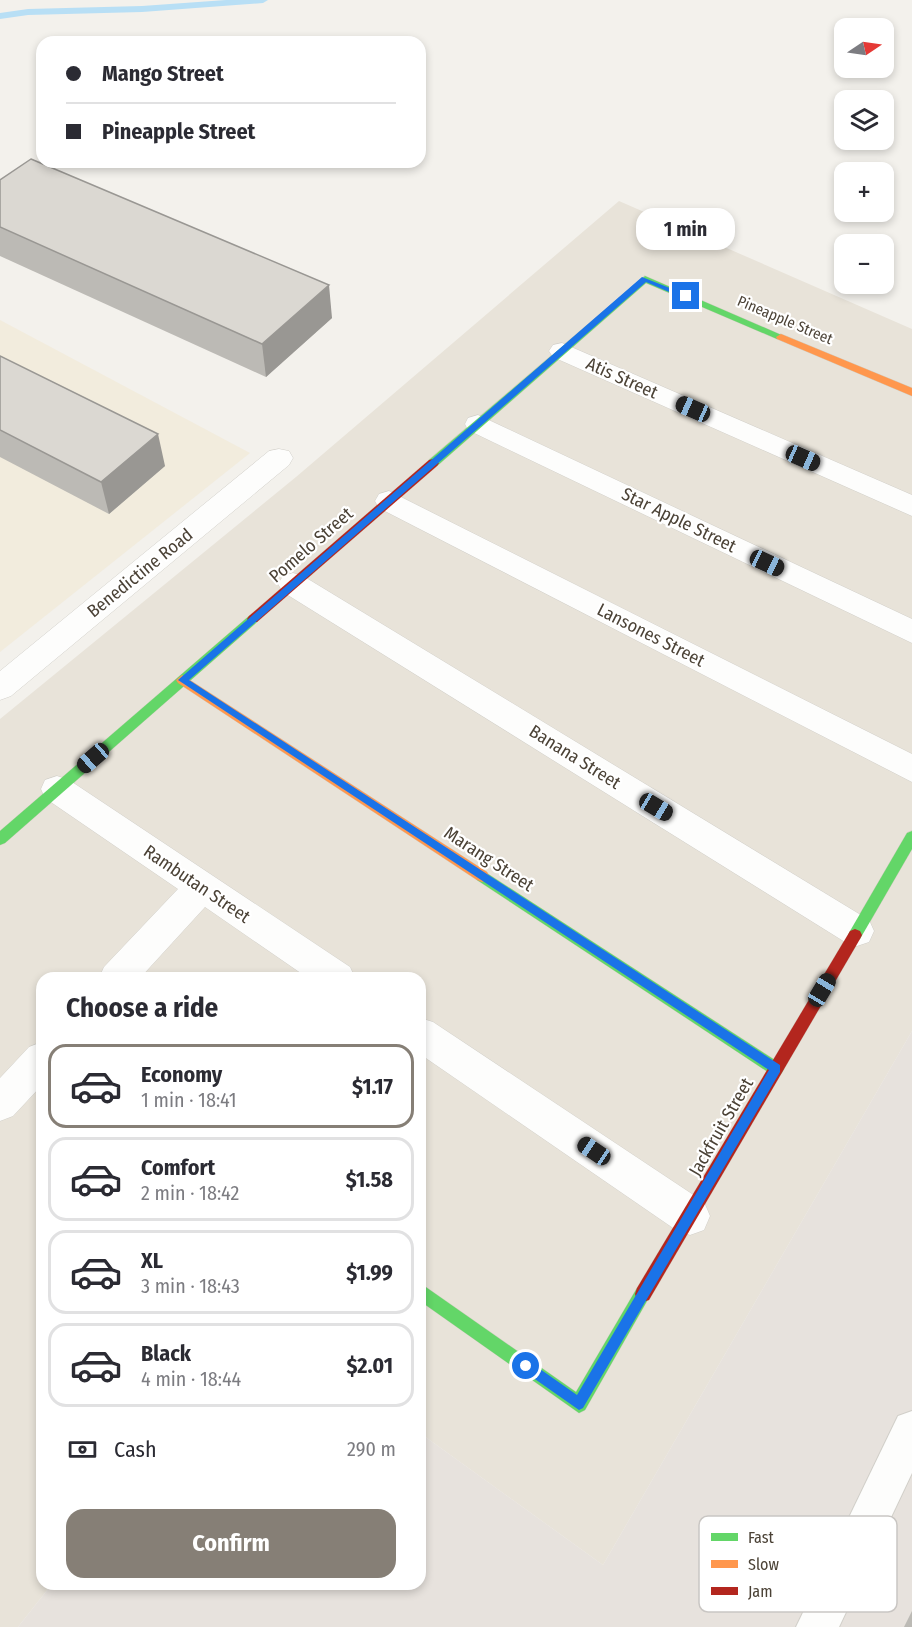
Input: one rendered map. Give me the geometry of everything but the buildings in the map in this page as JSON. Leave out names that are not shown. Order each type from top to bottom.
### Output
[{"type":"street","name":"Pomelo Street","points":[[0,839],[645,279]]},
{"type":"street","name":"Pineapple Street","points":[[645,279],[912,392]]},
{"type":"street","name":"Atis Street","points":[[562,351],[912,506]]},
{"type":"street","name":"Star Apple Street","points":[[478,424],[912,632]]},
{"type":"street","name":"Benedictine Road","points":[[0,688],[279,458]]},
{"type":"street","name":"Lansones Street","points":[[389,501],[912,769]]},
{"type":"street","name":"Banana Street","points":[[293,584],[857,931]]},
{"type":"street","name":"Marang Street","points":[[182,680],[776,1069]]},
{"type":"street","name":"Rambutan Street","points":[[57,789],[328,972]]},
{"type":"street","name":"Jackfruit Street","points":[[426,1295],[579,1404],[912,837]]},
{"type":"street","points":[[123,972],[202,887]]},
{"type":"street","points":[[426,1038],[690,1216]]},
{"type":"street","points":[[0,1104],[36,1065]]},
{"type":"lane","points":[[871,1516],[912,1430]]},
{"type":"lane","points":[[817,1627],[824,1612]]},
{"type":"shaded area","points":[[619,201],[912,329],[912,1031],[603,1565],[426,1437],[426,972],[36,972],[36,1590],[47,1590],[18,1627],[0,1627],[0,719],[296,477]]},
{"type":"shaded area","points":[[0,320],[250,453],[0,652]]},
{"type":"shaded area","points":[[912,1031],[912,1627],[18,1627],[47,1590],[426,1590],[426,1437],[603,1565]]},
{"type":"waterway","points":[[0,16],[28,12],[142,9],[263,0]]},
{"type":"traffic: fast","points":[[433,463],[645,279],[781,337]]},
{"type":"traffic: fast","points":[[0,839],[253,619]]},
{"type":"traffic: fast","points":[[855,935],[912,837]]},
{"type":"traffic: fast","points":[[482,876],[776,1069]]},
{"type":"traffic: fast","points":[[426,1295],[579,1404],[643,1294]]},
{"type":"traffic: slow","points":[[781,337],[912,392]]},
{"type":"traffic: slow","points":[[182,680],[482,876]]},
{"type":"traffic: jam","points":[[253,619],[433,463]]},
{"type":"traffic: jam","points":[[643,1294],[855,935]]},
{"type":"route","points":[[526,1366],[579,1404],[776,1069],[182,680],[645,279],[686,296]]}]
